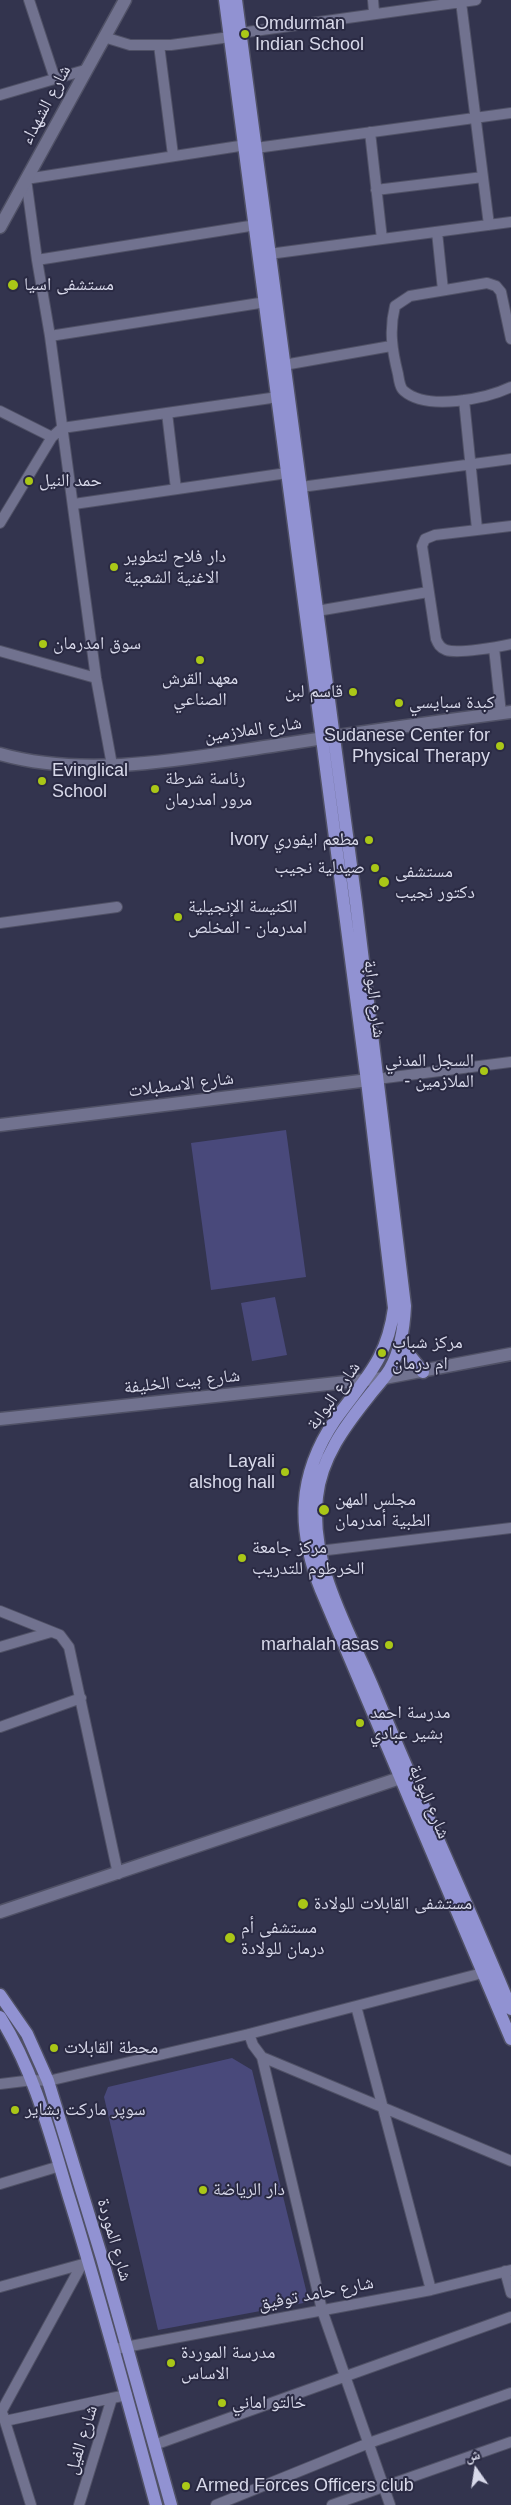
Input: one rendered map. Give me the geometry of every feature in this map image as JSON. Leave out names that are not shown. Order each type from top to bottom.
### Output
[{"type":"main road","points":[[226,0],[235,35],[269,254],[301,487],[317,611],[327,737]]},
{"type":"main road","points":[[235,35],[236,0]]},
{"type":"main road","points":[[251,147],[256,225],[287,473],[327,737]]},
{"type":"main road","name":"شارع البوابة","points":[[327,737],[372,1080],[404,1285],[405,1306],[400,1343],[396,1356],[384,1378],[346,1426],[324,1466],[319,1481],[316,1512],[319,1551],[330,1585],[405,1777]]},
{"type":"main road","name":"شارع البوابة","points":[[372,1080],[394,1308],[388,1342],[378,1363],[335,1421],[314,1461],[305,1492],[304,1525],[313,1569],[489,1971],[511,2039]]},
{"type":"main road","points":[[400,1343],[423,1372]]},
{"type":"main road","name":"شارع البوابة","points":[[489,1971],[511,2009]]},
{"type":"main road","name":"شارع الموردة","points":[[0,1995],[27,2034],[48,2082],[100,2254],[120,2348],[127,2395],[156,2505]]},
{"type":"main road","name":"شارع الموردة","points":[[0,2017],[13,2038],[33,2080],[60,2166],[84,2262],[120,2348],[154,2445],[171,2505]]},
{"type":"street","points":[[29,0],[55,79]]},
{"type":"street","name":"شارع الشهداء","points":[[2,221],[125,0]]},
{"type":"street","points":[[373,0],[374,12]]},
{"type":"street","points":[[104,37],[130,45],[171,45],[374,12],[476,0]]},
{"type":"street","points":[[461,2],[489,225]]},
{"type":"street","points":[[159,45],[173,156]]},
{"type":"street","points":[[0,95],[85,70]]},
{"type":"street","points":[[112,765],[96,678],[74,504],[50,336],[36,260],[26,179],[173,156],[511,113]]},
{"type":"street","points":[[370,132],[382,239]]},
{"type":"street","points":[[376,190],[483,177]]},
{"type":"street","points":[[269,254],[511,222]]},
{"type":"street","points":[[36,260],[256,225]]},
{"type":"street","points":[[437,232],[443,290]]},
{"type":"street","points":[[511,339],[501,292],[496,286],[488,283],[410,296],[395,306],[391,322],[391,346],[402,390],[413,398],[424,402],[464,400],[511,387]]},
{"type":"street","points":[[50,336],[266,302]]},
{"type":"street","points":[[284,365],[391,346]]},
{"type":"street","points":[[0,523],[52,437],[62,428],[278,397]]},
{"type":"street","points":[[464,400],[477,529]]},
{"type":"street","points":[[0,411],[52,437]]},
{"type":"street","points":[[167,413],[176,489]]},
{"type":"street","points":[[301,487],[511,459]]},
{"type":"street","points":[[74,504],[287,473]]},
{"type":"street","points":[[511,526],[477,529],[425,539],[422,546],[436,639],[440,647],[448,651],[494,648],[511,644]]},
{"type":"street","points":[[317,611],[428,592]]},
{"type":"street","points":[[494,648],[506,712]]},
{"type":"street","points":[[0,652],[96,678]]},
{"type":"street","name":"شارع الملازمين","points":[[0,754],[53,766],[112,765],[210,755],[506,712]]},
{"type":"street","points":[[0,923],[117,907]]},
{"type":"street","points":[[372,1080],[511,1062]]},
{"type":"street","name":"شارع الاسطبلات","points":[[0,1125],[372,1080]]},
{"type":"street","name":"شارع بيت الخليفة","points":[[0,1419],[384,1378],[511,1354]]},
{"type":"street","points":[[319,1551],[511,1528]]},
{"type":"street","points":[[0,1611],[60,1635],[69,1647],[118,1874]]},
{"type":"street","points":[[0,1648],[51,1632]]},
{"type":"street","points":[[0,1727],[80,1698]]},
{"type":"street","points":[[0,1912],[405,1777]]},
{"type":"street","points":[[0,2084],[33,2080],[48,2082],[249,2034],[489,1971]]},
{"type":"street","points":[[356,2006],[431,2290]]},
{"type":"street","points":[[249,2034],[256,2050],[262,2057],[511,2161]]},
{"type":"street","points":[[262,2057],[322,2310],[370,2443],[390,2505]]},
{"type":"street","points":[[0,2184],[60,2166]]},
{"type":"street","points":[[0,2288],[84,2262],[100,2254]]},
{"type":"street","points":[[31,2505],[2,2413],[84,2262]]},
{"type":"street","points":[[508,2270],[511,2293]]},
{"type":"street","name":"شارع حامد توفيق","points":[[120,2348],[431,2290],[508,2270]]},
{"type":"street","points":[[154,2445],[511,2317]]},
{"type":"street","points":[[216,2505],[370,2443],[511,2393]]},
{"type":"street","name":"شارع الفيل","points":[[79,2505],[112,2398],[127,2395]]},
{"type":"street","points":[[2,2413],[112,2398]]},
{"type":"street","points":[[332,2505],[384,2485],[511,2442]]},
{"type":"shaded area","points":[[286,1130],[306,1277],[211,1290],[191,1143]]},
{"type":"shaded area","points":[[275,1297],[287,1355],[252,1361],[241,1303]]},
{"type":"shaded area","name":"دار الرياضة","points":[[232,2058],[252,2070],[309,2302],[158,2330],[104,2097],[108,2087]]},
{"type":"place","name":"Omdurman Indian School","points":[[245,34]]},
{"type":"place","name":"مستشفى اسيا","points":[[13,285]]},
{"type":"place","name":"حمد النيل","points":[[29,481]]},
{"type":"place","name":"دار فلاح لتطوير الاغنية الشعبية","points":[[114,567]]},
{"type":"place","name":"سوق امدرمان","points":[[43,644]]},
{"type":"place","name":"معهد القرش الصناعي","points":[[200,660]]},
{"type":"place","name":"قاسم لبن","points":[[353,692]]},
{"type":"place","name":"كبدة سبايسي","points":[[399,703]]},
{"type":"place","name":"Sudanese Center for Physical Therapy","points":[[500,746]]},
{"type":"place","name":"Evinglical School","points":[[42,781]]},
{"type":"place","name":"رئاسة شرطة مرور امدرمان","points":[[155,789]]},
{"type":"place","name":"Ivory مطعم ايفوري","points":[[369,840]]},
{"type":"place","name":"صيدلية نجيب","points":[[375,868]]},
{"type":"place","name":"مستشفى دكتور نجيب","points":[[384,882]]},
{"type":"place","name":"الكنيسة الإنجيلية امدرمان - المخلص","points":[[178,917]]},
{"type":"place","name":"السجل المدني - الملازمين","points":[[484,1071]]},
{"type":"place","name":"مركز شباب ام درمان","points":[[382,1353]]},
{"type":"place","name":"Layali alshog hall","points":[[285,1472]]},
{"type":"place","name":"مجلس المهن الطبية أمدرمان","points":[[324,1510]]},
{"type":"place","name":"مركز جامعة الخرطوم للتدريب","points":[[242,1558]]},
{"type":"place","name":"marhalah asas","points":[[389,1645]]},
{"type":"place","name":"مدرسة احمد بشير عبادي","points":[[360,1723]]},
{"type":"place","name":"مستشفى القابلات للولادة","points":[[303,1904]]},
{"type":"place","name":"مستشفى أم درمان للولادة","points":[[230,1938]]},
{"type":"place","name":"محطة القابلات","points":[[54,2048]]},
{"type":"place","name":"سوپر مارکت بشاير","points":[[15,2110]]},
{"type":"place","name":"دار الرياضة","points":[[203,2190]]},
{"type":"place","name":"مدرسة الموردة الاساس","points":[[171,2363]]},
{"type":"place","name":"خالتو اماني","points":[[222,2403]]},
{"type":"place","name":"Armed Forces Officers club","points":[[186,2486]]}]
